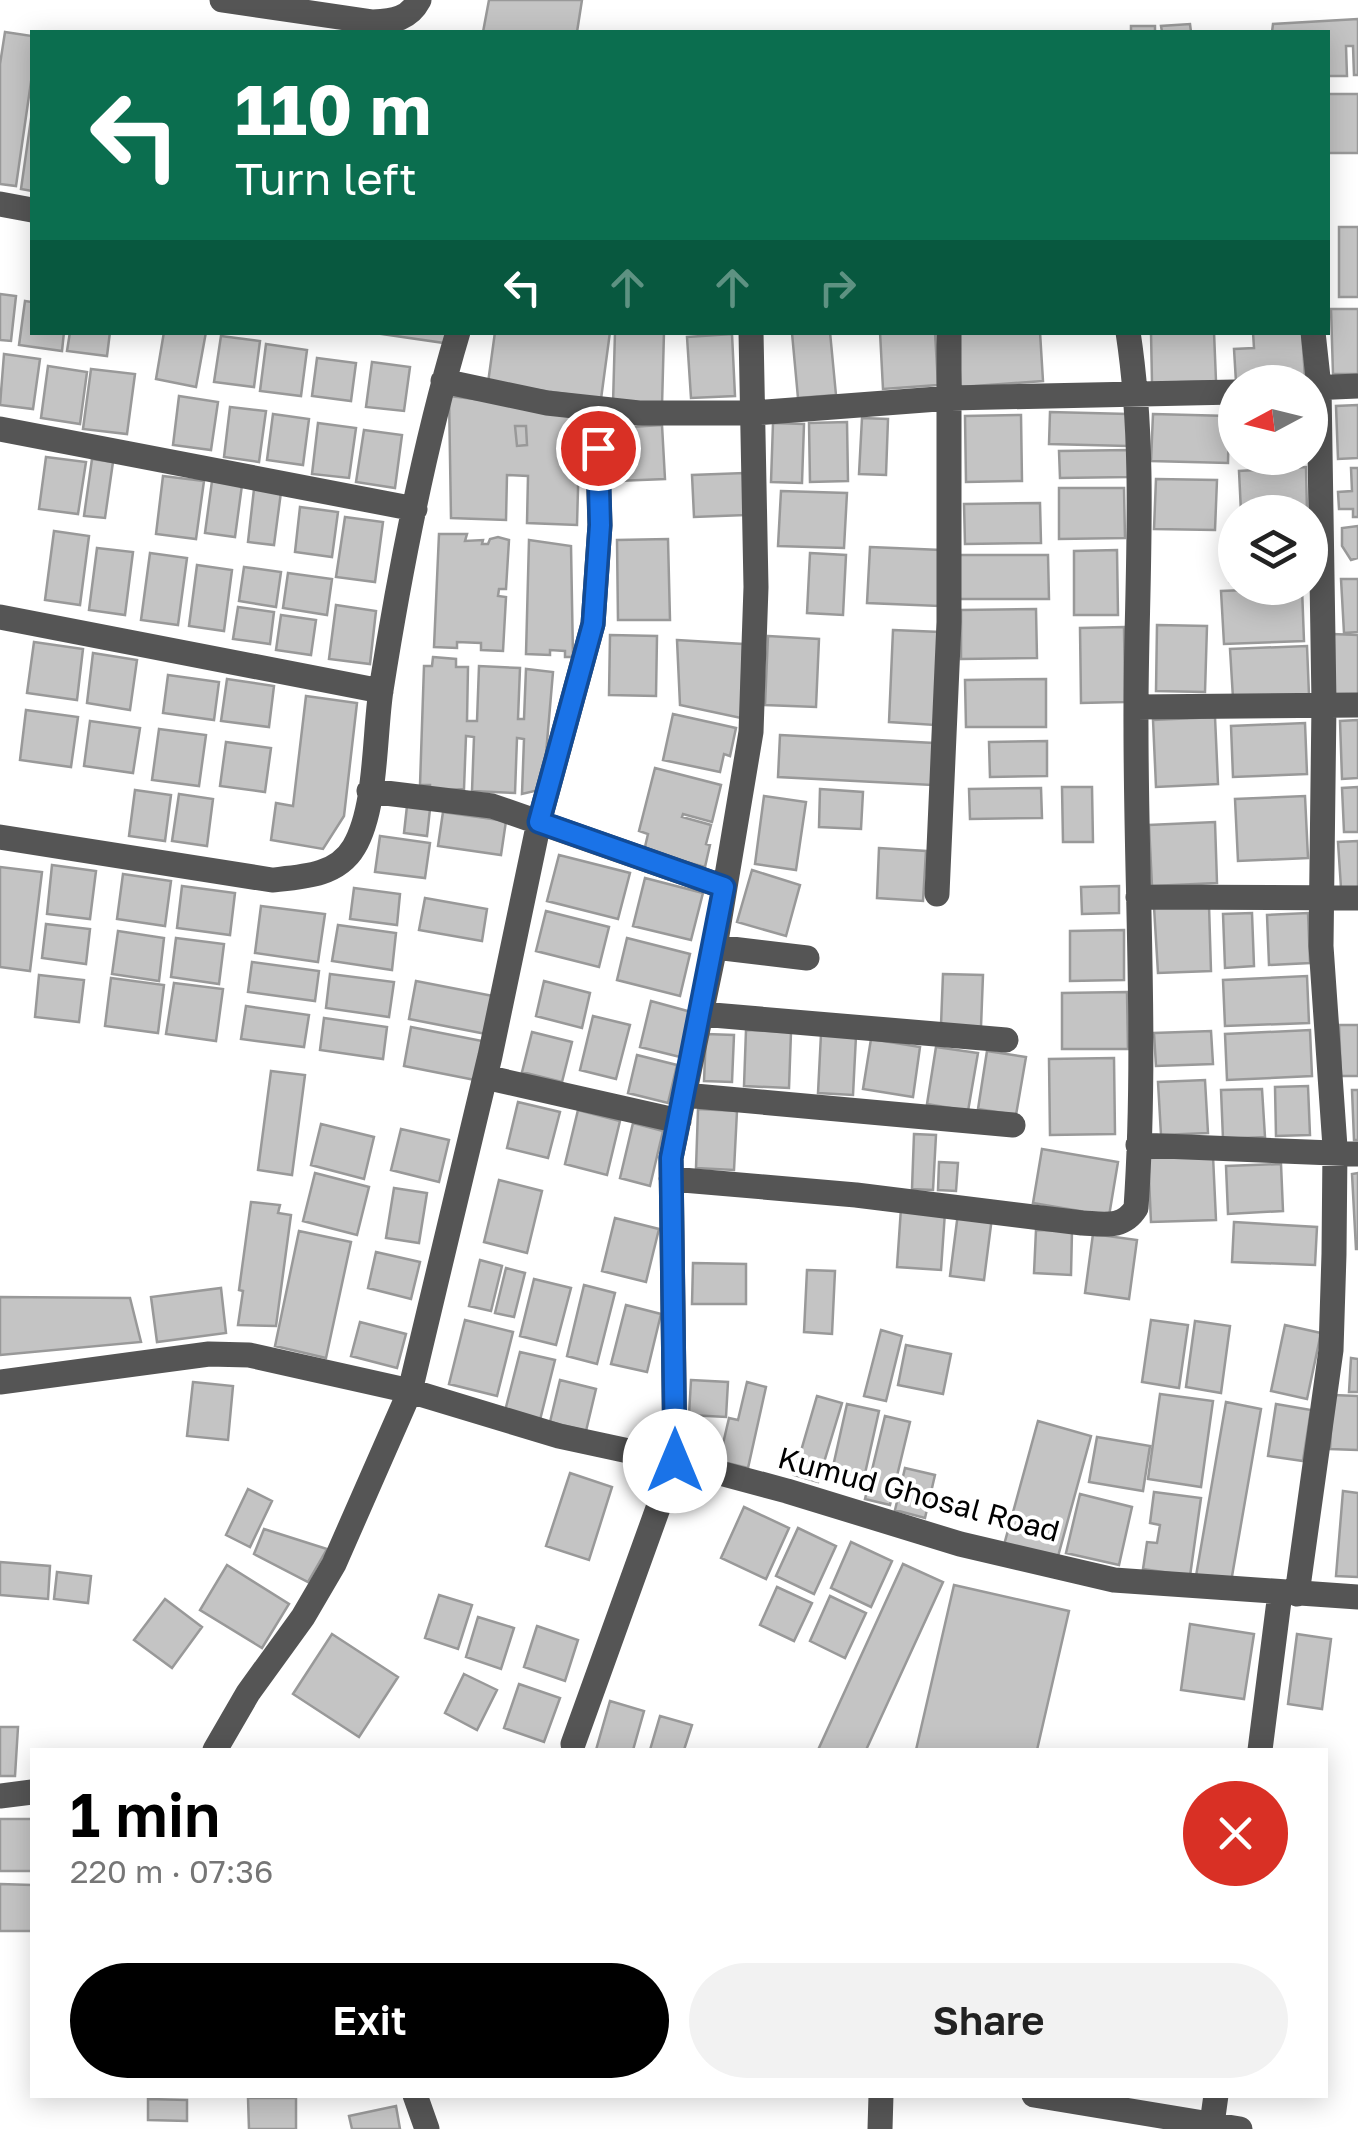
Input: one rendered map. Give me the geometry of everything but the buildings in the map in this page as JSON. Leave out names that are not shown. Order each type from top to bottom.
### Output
[{"type":"street","points":[[222,0],[373,22],[394,21],[412,13],[420,0]]},
{"type":"street","points":[[0,204],[30,210]]},
{"type":"street","points":[[0,836],[272,880],[312,876],[341,863],[363,826],[381,692],[415,509],[443,380],[457,335]]},
{"type":"street","points":[[573,1744],[675,1461],[671,1158],[714,947],[750,732],[756,587],[751,335]]},
{"type":"street","points":[[937,894],[949,622],[949,335]]},
{"type":"street","points":[[671,1179],[856,1195],[1082,1224],[1118,1224],[1128,1220],[1136,1208],[1138,396],[1128,335]]},
{"type":"street","points":[[1313,335],[1314,365]]},
{"type":"street","points":[[443,380],[547,403],[639,413],[754,413],[951,398],[1218,393]]},
{"type":"street","points":[[1328,387],[1358,386]]},
{"type":"street","points":[[216,1748],[248,1692],[304,1617],[334,1564],[410,1391],[485,1077],[539,822],[593,624],[600,525],[596,409]]},
{"type":"street","points":[[0,429],[415,509]]},
{"type":"street","points":[[1260,1748],[1330,1350],[1346,1155],[1321,946],[1324,703],[1317,475]]},
{"type":"street","points":[[0,618],[84,631],[381,692]]},
{"type":"street","points":[[1136,707],[1358,704]]},
{"type":"street","points":[[369,791],[492,806],[724,887]]},
{"type":"street","points":[[1138,897],[1358,898]]},
{"type":"street","points":[[714,947],[807,958]]},
{"type":"street","points":[[701,1014],[1006,1040]]},
{"type":"street","points":[[485,1077],[681,1108],[1013,1125]]},
{"type":"street","points":[[1138,1145],[1346,1155]]},
{"type":"street","name":"Kumud Ghosal Road","points":[[0,1382],[228,1352],[410,1391],[559,1436],[787,1491],[960,1544],[1114,1580],[1358,1597]]},
{"type":"street","points":[[0,1796],[30,1792]]},
{"type":"street","points":[[415,2098],[427,2129]]},
{"type":"street","points":[[880,2129],[881,2098]]},
{"type":"street","points":[[1052,2098],[1240,2129]]},
{"type":"street","points":[[1212,2124],[1216,2098]]},
{"type":"route","points":[[598,448],[600,525],[593,624],[539,822],[724,887],[671,1158],[675,1461]]}]
